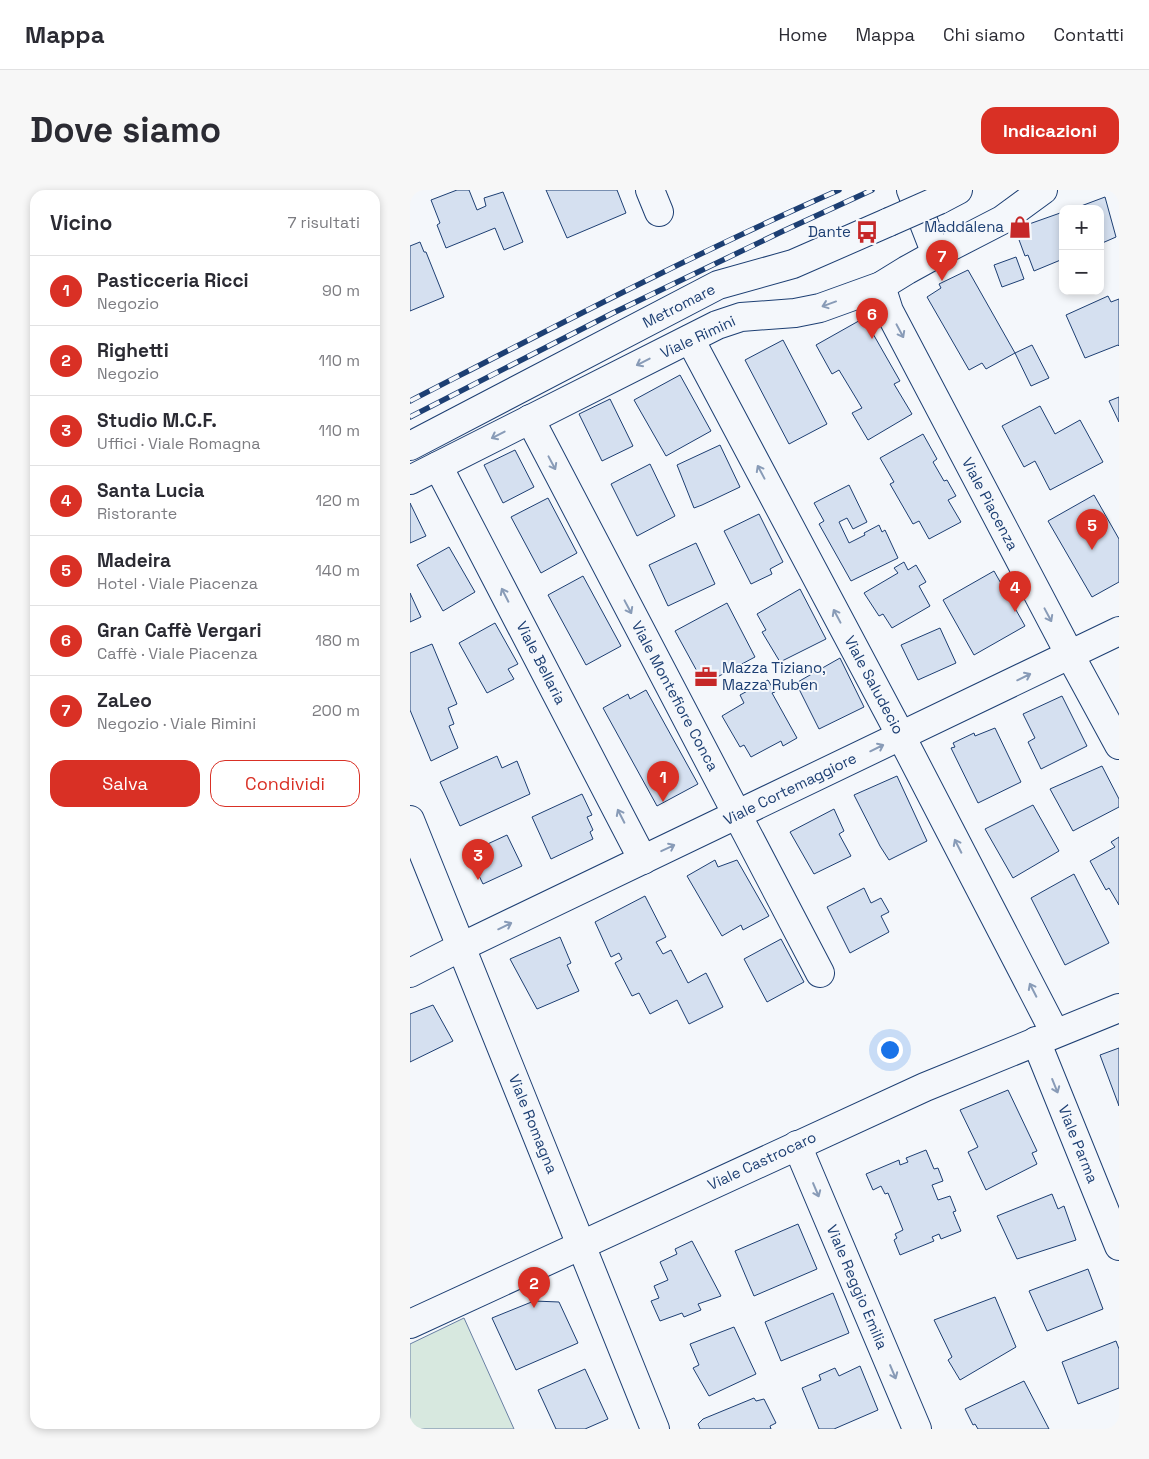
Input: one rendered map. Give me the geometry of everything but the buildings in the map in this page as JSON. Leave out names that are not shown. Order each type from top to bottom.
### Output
[{"type":"street","points":[[910,190],[936,254]]},
{"type":"street","name":"Viale Rimini","points":[[410,480],[717,325],[741,317],[795,313],[820,308],[881,286],[936,254],[1002,220],[1044,190]]},
{"type":"street","name":"Metromare","points":[[410,446],[718,285],[792,264],[949,195]]},
{"type":"street","name":"Viale Piacenza","points":[[881,286],[889,311],[1119,745]]},
{"type":"street","name":"Viale Saludecio","points":[[690,338],[901,736],[1046,1037]]},
{"type":"street","name":"Viale Montefiore Conca","points":[[530,420],[820,972]]},
{"type":"street","name":"Viale Bellaria","points":[[438,466],[643,860]]},
{"type":"street","name":"Viale Cortemaggiore","points":[[410,973],[1119,631]]},
{"type":"street","name":"Viale Romagna","points":[[410,820],[655,1429]]},
{"type":"street","name":"Viale Castrocaro","points":[[410,1324],[925,1086],[1119,1008]]},
{"type":"street","name":"Viale Parma","points":[[1046,1037],[1119,1246]]},
{"type":"street","name":"Viale Reggio Emilia","points":[[796,1145],[917,1429]]},
{"type":"shaded area","points":[[464,1318],[514,1429],[410,1429],[410,1344]]},
{"type":"railway","points":[[410,401],[677,266],[784,214],[839,190]]},
{"type":"railway","points":[[410,417],[613,313],[872,190]]},
{"type":"place","name":"Maddalena","points":[[1020,227]]},
{"type":"place","name":"Dante","points":[[867,232]]},
{"type":"place","name":"ZaLeo","points":[[942,281]]},
{"type":"place","name":"Gran Caffè Vergari","points":[[872,339]]},
{"type":"place","name":"Madeira","points":[[1092,550]]},
{"type":"place","name":"Santa Lucia","points":[[1015,612]]},
{"type":"place","name":"Mazza Tiziano, Mazza Ruben","points":[[706,677]]},
{"type":"place","name":"Pasticceria Ricci","points":[[663,802]]},
{"type":"place","name":"Studio M.C.F.","points":[[478,880]]},
{"type":"place","name":"Righetti","points":[[534,1308]]}]
